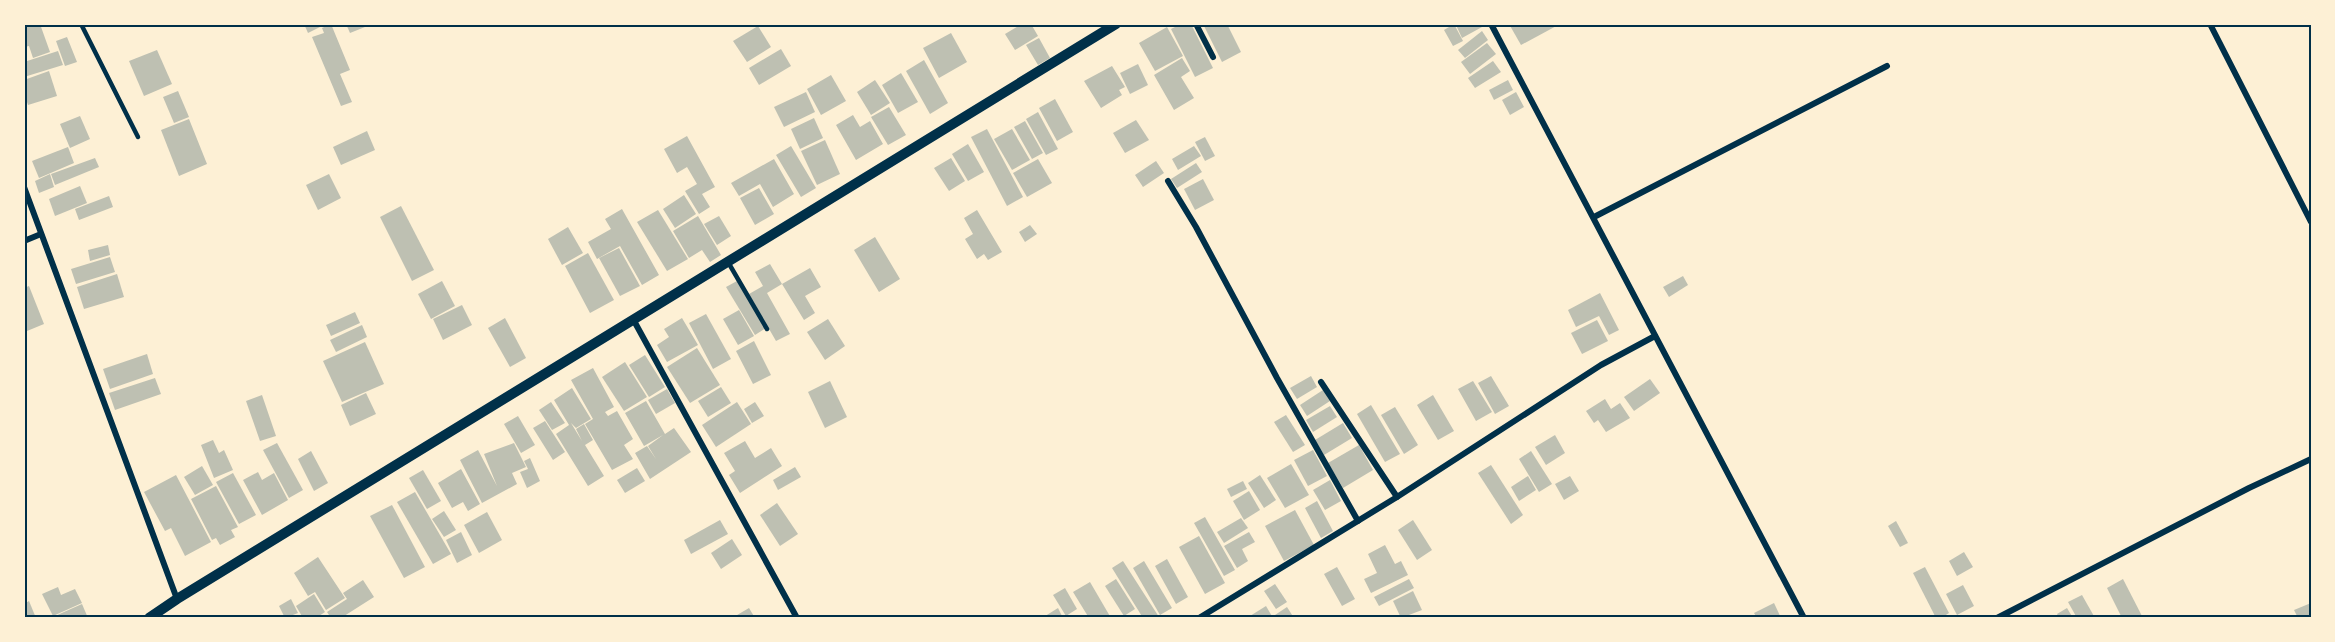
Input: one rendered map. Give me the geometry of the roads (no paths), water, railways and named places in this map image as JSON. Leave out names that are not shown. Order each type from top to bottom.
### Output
[{"type":"street","points":[[149,618],[1116,24]]},
{"type":"street","points":[[1196,24],[1213,57]]},
{"type":"street","points":[[1491,24],[1804,618]]},
{"type":"street","points":[[2210,24],[2311,222]]},
{"type":"street","points":[[1594,217],[1887,66]]},
{"type":"street","points":[[1168,181],[1196,226],[1277,378],[1358,521]]},
{"type":"street","points":[[24,187],[177,599]]},
{"type":"street","points":[[24,240],[41,234]]},
{"type":"street","points":[[633,320],[797,618]]},
{"type":"street","points":[[1199,618],[1397,497],[1600,365],[1655,336]]},
{"type":"street","points":[[1321,382],[1397,497]]},
{"type":"street","points":[[1998,618],[2249,488],[2311,459]]},
{"type":"lane","points":[[81,24],[138,137]]},
{"type":"lane","points":[[728,262],[767,329]]}]
